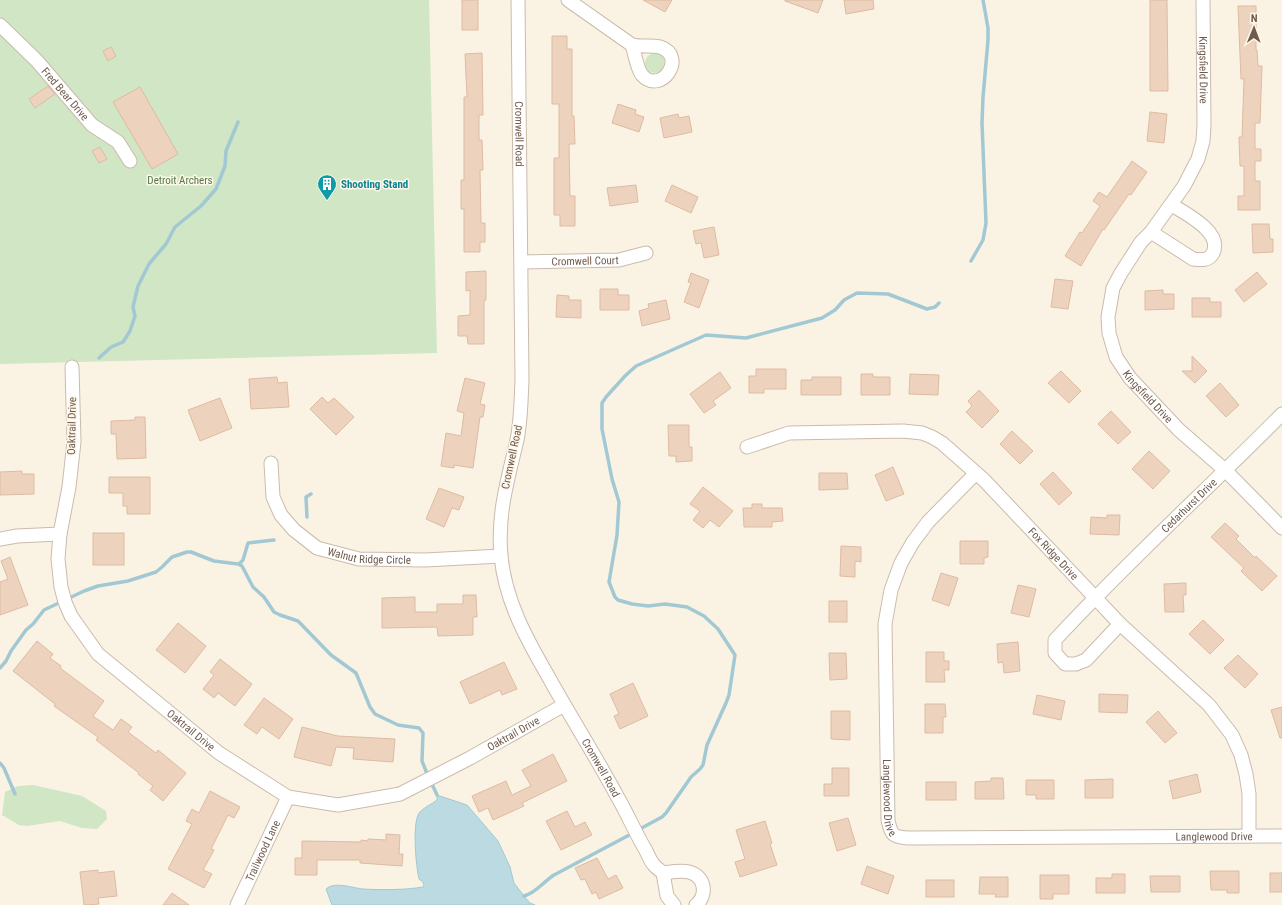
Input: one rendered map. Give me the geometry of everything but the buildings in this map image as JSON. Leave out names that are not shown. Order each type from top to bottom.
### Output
[{"type":"street","name":"Cromwell Road","points":[[518,0],[522,262],[522,380],[520,418],[517,439],[503,499],[500,529],[501,556],[507,587],[523,632],[618,796],[638,838],[654,865],[663,873]]},
{"type":"street","points":[[568,0],[632,46]]},
{"type":"street","name":"Kingsfield Drive","points":[[1203,0],[1204,125],[1203,141],[1198,159],[1172,205],[1137,248],[1113,288],[1108,318],[1109,333],[1116,357],[1130,378],[1179,430],[1226,471],[1282,528]]},
{"type":"street","name":"Fred Bear Drive","points":[[0,25],[37,61],[92,125],[118,142],[130,161]]},
{"type":"street","points":[[1151,232],[1193,259],[1208,259],[1212,255],[1215,249],[1215,240],[1211,233],[1172,205]]},
{"type":"street","name":"Cromwell Court","points":[[522,262],[619,260],[646,253]]},
{"type":"street","name":"Oaktrail Drive","points":[[72,367],[74,442],[69,487],[60,534],[58,559],[61,587],[65,602],[71,616],[98,654],[219,753],[288,797],[338,805],[400,794],[470,758],[564,705]]},
{"type":"street","name":"Cedarhurst Drive","points":[[1120,624],[1086,660],[1076,664],[1065,664],[1055,653],[1055,640],[1095,596],[1226,471],[1282,414]]},
{"type":"street","name":"Fox Ridge Drive","points":[[747,447],[789,433],[903,431],[932,437],[942,443],[976,473],[1095,596],[1120,624],[1209,705],[1232,735],[1241,755],[1249,794],[1249,835]]},
{"type":"street","name":"Walnut Ridge Circle","points":[[271,463],[273,497],[280,514],[294,530],[317,548],[359,559],[425,560],[501,556]]},
{"type":"street","name":"Langlewood Drive","points":[[976,473],[928,522],[913,542],[901,563],[891,590],[885,624],[888,820],[892,834],[897,837],[908,838],[1282,836]]},
{"type":"street","points":[[0,539],[17,536],[60,534]]},
{"type":"street","name":"Trailwood Lane","points":[[237,905],[288,797]]},
{"type":"street","points":[[674,905],[667,896],[663,873],[689,872],[696,875],[702,881],[704,888],[703,896],[700,902],[696,905]]},
{"type":"green space","name":"Detroit Archers","points":[[0,0],[429,0],[437,353],[0,364]]},
{"type":"green space","points":[[655,53],[662,56],[665,63],[662,70],[655,73],[648,70],[645,63],[648,56]]},
{"type":"green space","points":[[33,785],[82,796],[106,811],[107,819],[97,829],[82,828],[60,821],[27,826],[19,825],[2,815],[5,792],[18,786]]},
{"type":"water","points":[[437,795],[467,805],[498,841],[510,867],[514,883],[530,903],[535,905],[332,905],[326,889],[334,885],[377,890],[416,888],[424,886],[422,881],[419,879],[417,865],[415,835],[417,818],[423,809],[437,800]]},
{"type":"waterway","points":[[971,261],[983,240],[986,223],[982,123],[988,28],[983,0]]},
{"type":"waterway","points":[[99,358],[111,347],[123,342],[130,331],[135,316],[133,307],[138,286],[149,264],[166,244],[175,227],[201,206],[216,189],[225,166],[226,151],[238,122]]},
{"type":"waterway","points":[[638,830],[662,817],[691,777],[703,765],[707,745],[729,695],[735,655],[718,629],[704,616],[687,607],[665,604],[648,606],[632,604],[618,600],[615,597],[609,582],[617,535],[619,502],[612,479],[602,429],[602,403],[625,376],[636,366],[706,335],[746,338],[822,318],[835,310],[844,300],[857,293],[888,294],[927,309],[935,307],[939,303]]},
{"type":"waterway","points":[[307,517],[306,497],[311,494]]},
{"type":"waterway","points":[[239,564],[243,560],[248,543],[274,540]]},
{"type":"waterway","points":[[0,668],[26,630],[44,610],[98,586],[128,581],[156,572],[172,557],[191,552],[214,561],[238,564],[242,566],[253,587],[264,597],[274,612],[298,621],[331,655],[356,673],[370,707],[375,714],[398,725],[419,728],[423,733],[422,761],[428,776]]},
{"type":"waterway","points":[[0,763],[4,768],[15,794]]},
{"type":"waterway","points":[[431,782],[437,795]]},
{"type":"waterway","points":[[524,896],[536,890],[554,875],[633,833]]},
{"type":"place","name":"Shooting Stand","points":[[327,201]]}]
